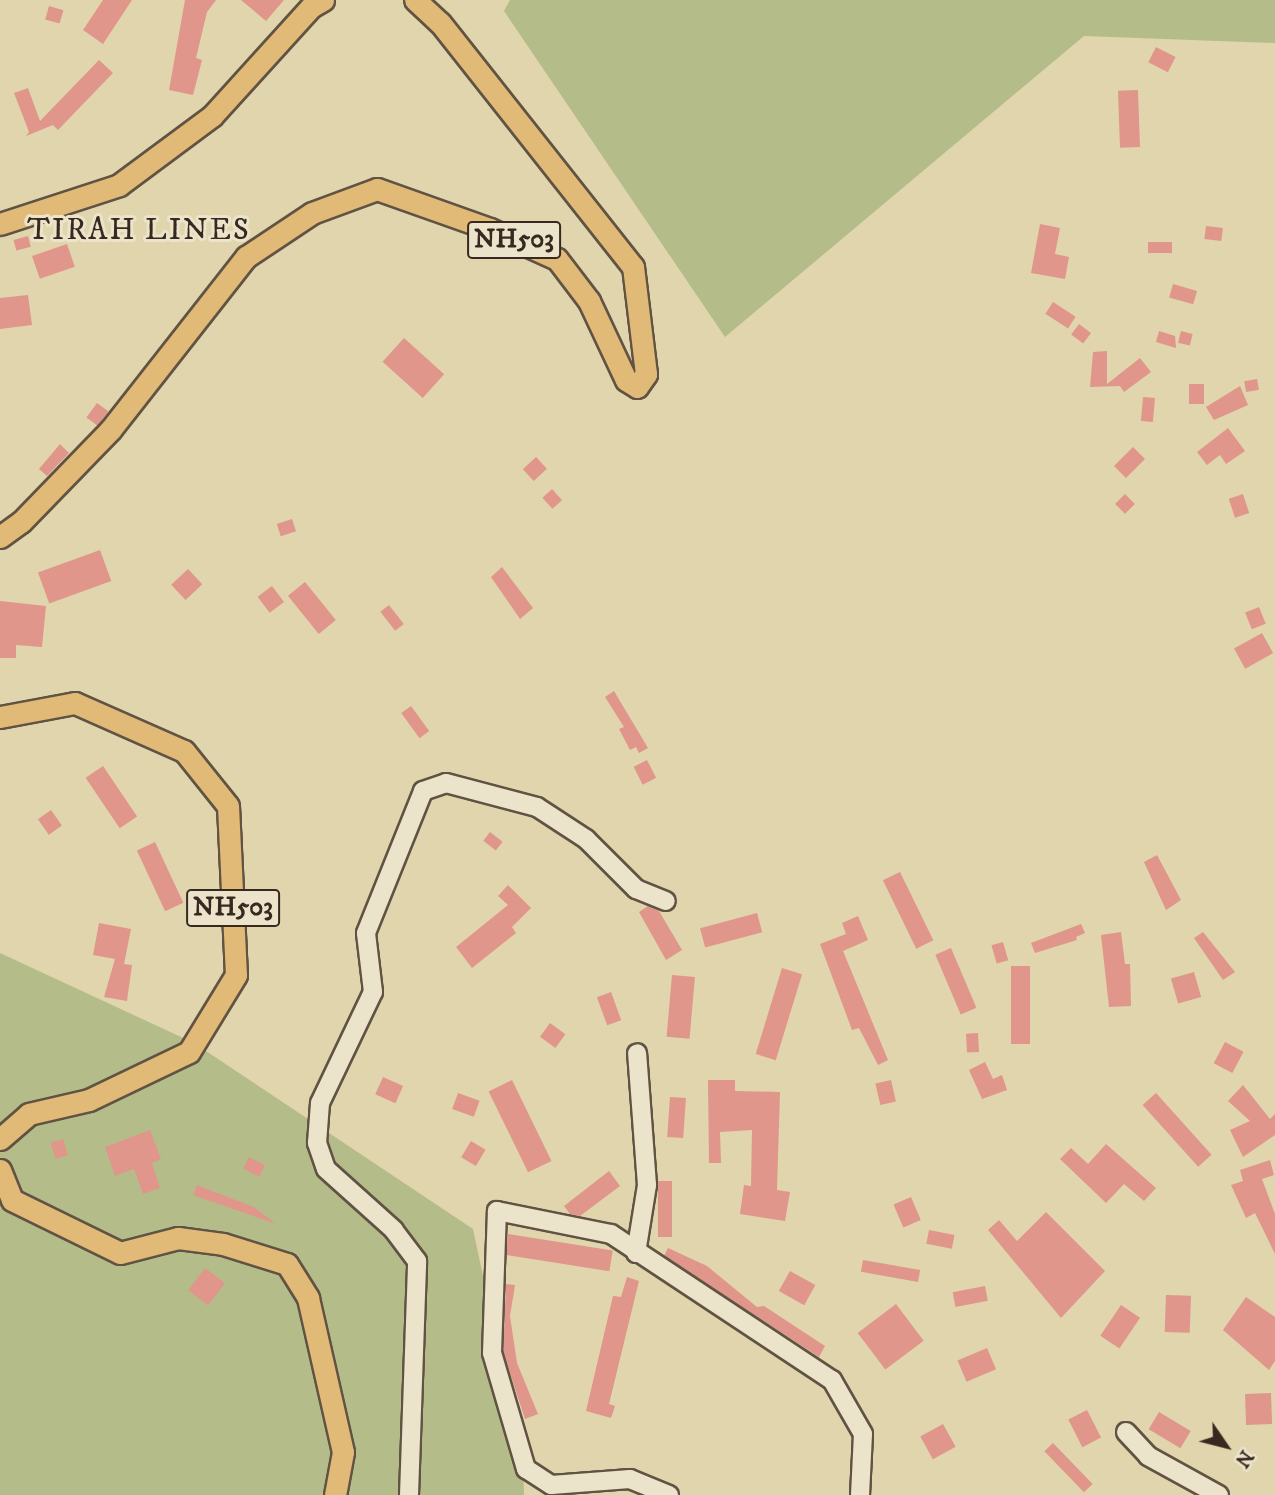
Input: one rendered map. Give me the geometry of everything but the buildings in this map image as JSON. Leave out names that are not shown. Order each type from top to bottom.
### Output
[{"type":"main road","name":"NH503","points":[[0,537],[21,522],[111,429],[246,257],[312,213],[377,189],[490,229],[557,260],[589,302],[626,380],[637,387],[646,374],[633,267],[440,23],[415,0]]},
{"type":"main road","points":[[0,224],[119,185],[212,116],[316,2]]},
{"type":"main road","name":"NH503","points":[[0,717],[75,703],[184,751],[228,806],[236,975],[189,1052],[89,1100],[29,1114],[0,1139]]},
{"type":"main road","points":[[0,1170],[12,1200],[120,1253],[178,1238],[223,1244],[287,1264],[307,1298],[343,1452],[335,1495]]},
{"type":"street","points":[[409,1495],[417,1261],[394,1230],[326,1169],[317,1143],[320,1103],[373,992],[366,933],[423,791],[446,783],[537,807],[586,839],[636,889],[666,901]]},
{"type":"street","points":[[636,1253],[647,1185],[637,1053]]},
{"type":"street","points":[[669,1495],[630,1479],[551,1485],[526,1469],[492,1353],[497,1211],[611,1234],[832,1380],[863,1434],[860,1495]]},
{"type":"street","points":[[1126,1432],[1148,1456],[1219,1495]]},
{"type":"green space","points":[[510,0],[1275,0],[1275,43],[1084,36],[725,337],[504,11]]},
{"type":"green space","points":[[0,953],[194,1043],[473,1229],[523,1464],[524,1495],[0,1495]]},
{"type":"district","name":"TIRAH LINES","points":[[139,231]]}]
